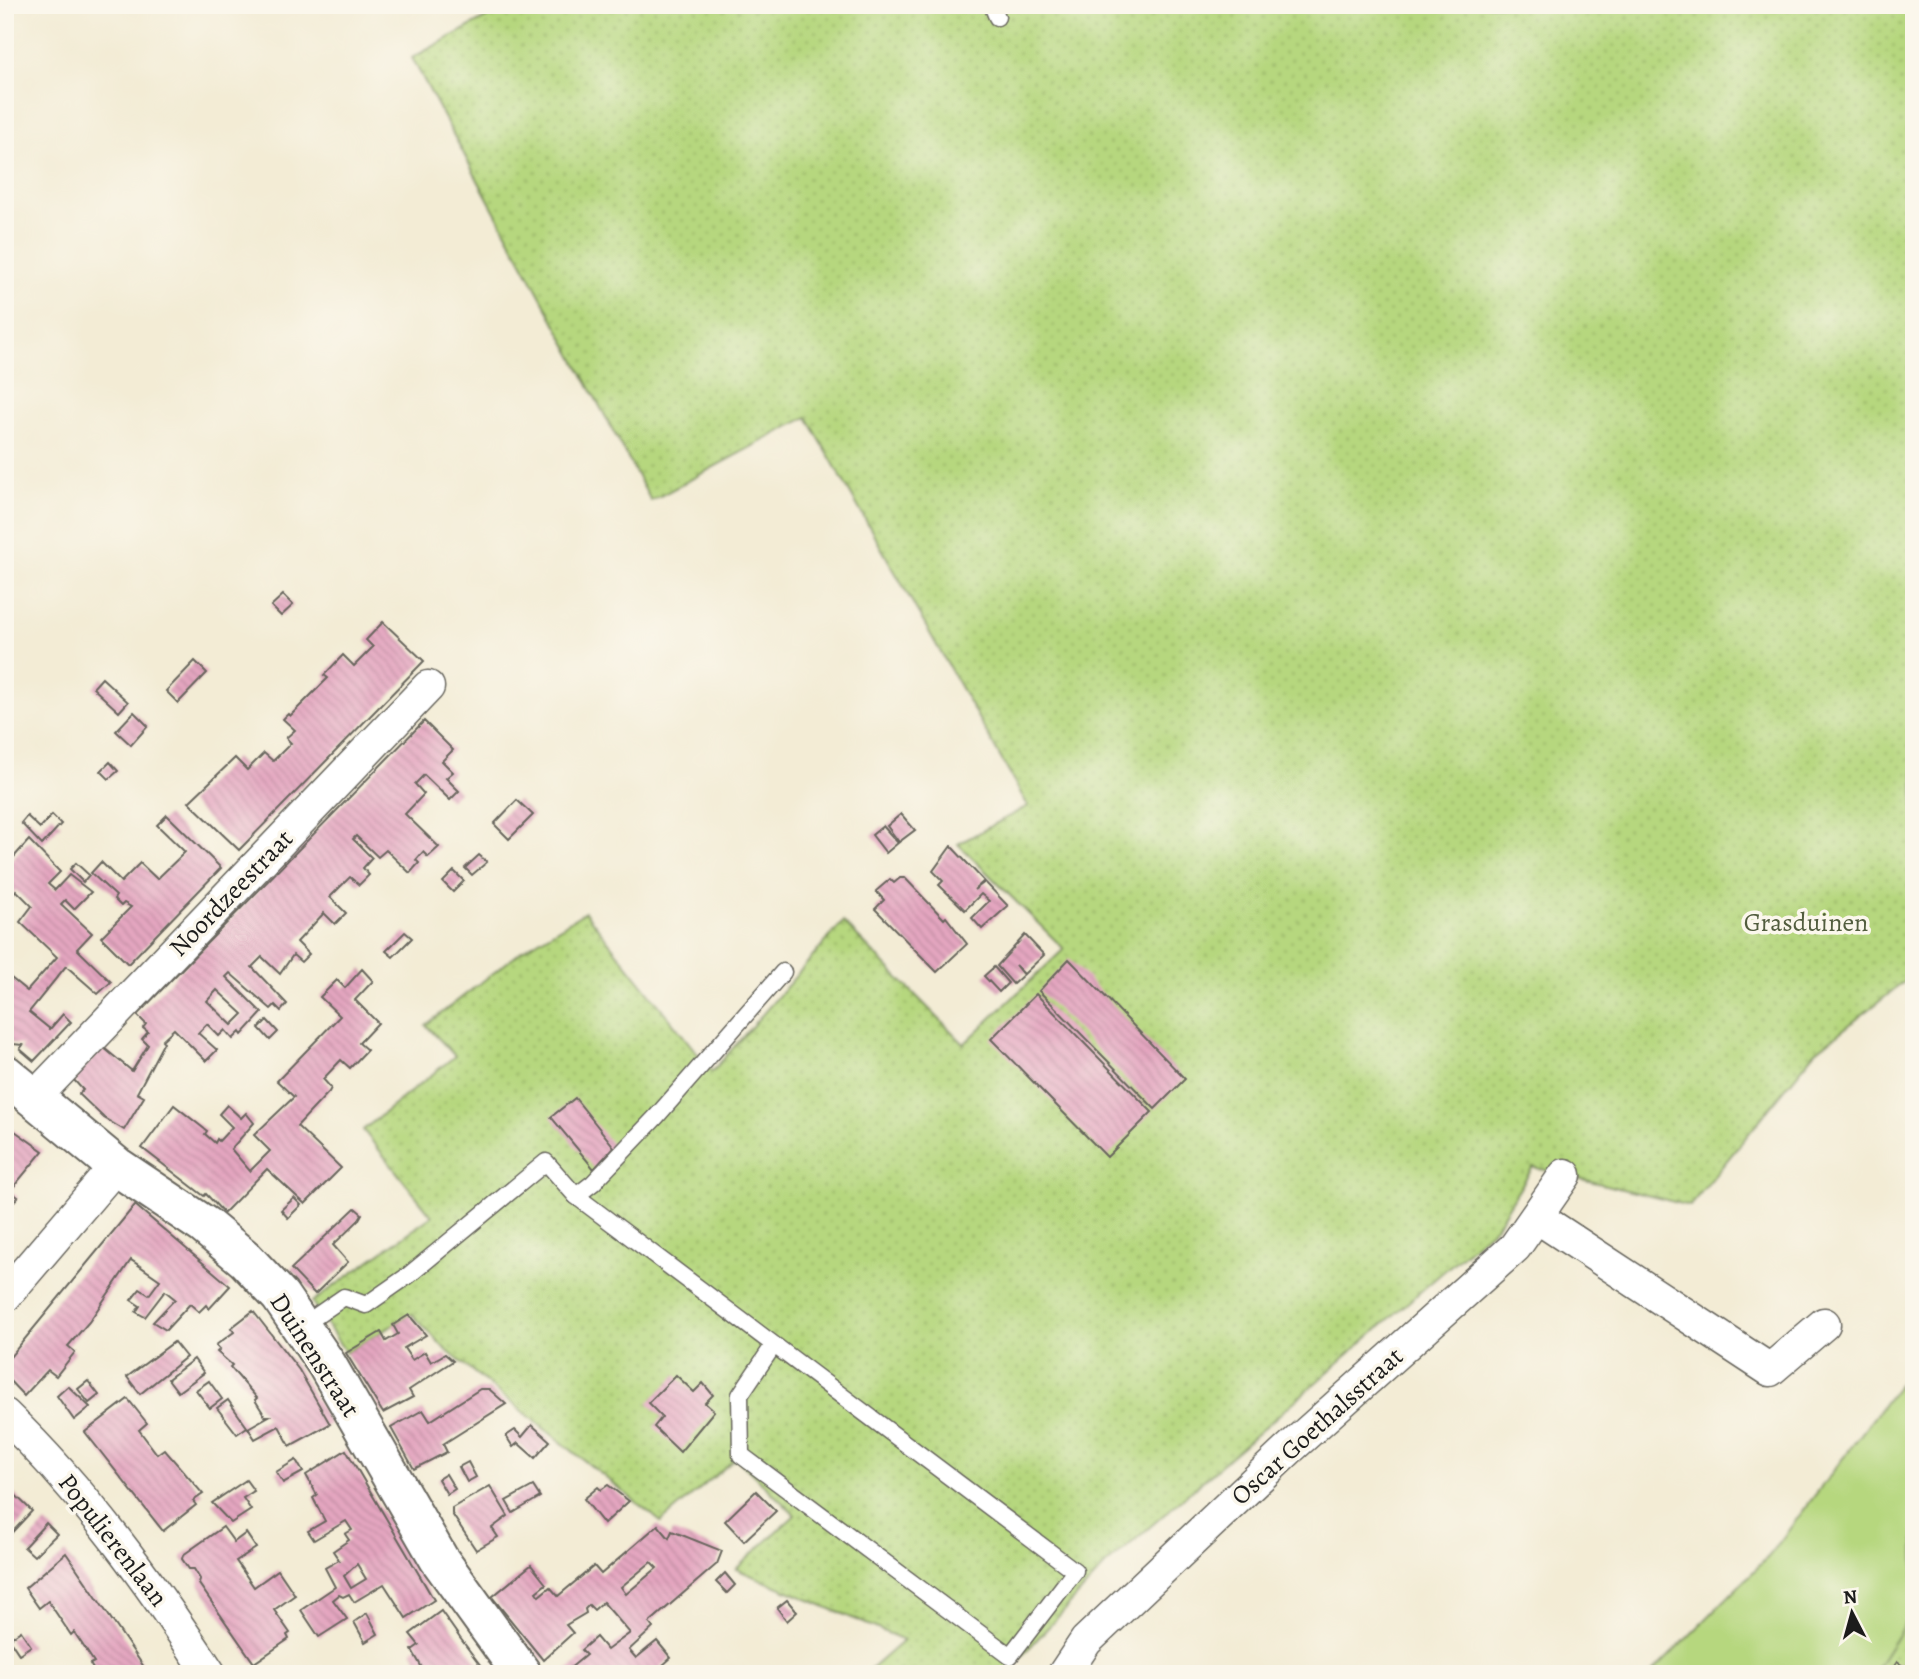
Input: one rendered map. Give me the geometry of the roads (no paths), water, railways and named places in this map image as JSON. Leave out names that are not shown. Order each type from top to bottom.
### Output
[{"type":"street","name":"Noordzeestraat","points":[[19,1086],[428,688]]},
{"type":"street","name":"Duinenstraat","points":[[19,1086],[116,1166],[162,1194],[245,1259],[302,1326],[439,1559],[522,1674]]},
{"type":"street","points":[[5,1296],[116,1166]]},
{"type":"street","name":"Oscar Goethalsstraat","points":[[1064,1674],[1086,1641],[1288,1450],[1515,1247],[1565,1175]]},
{"type":"street","points":[[1537,1217],[1770,1370],[1824,1324]]},
{"type":"street","name":"Populierenlaan","points":[[5,1415],[83,1495],[160,1597],[210,1674]]},
{"type":"lane","points":[[576,1196],[593,1183],[656,1117],[783,972]]},
{"type":"lane","points":[[302,1326],[344,1297],[366,1305],[409,1275],[546,1162],[576,1196],[1074,1571],[1010,1656],[741,1455],[740,1395],[773,1346]]},
{"type":"park label","name":"Grasduinen","points":[[1806,922]]}]
